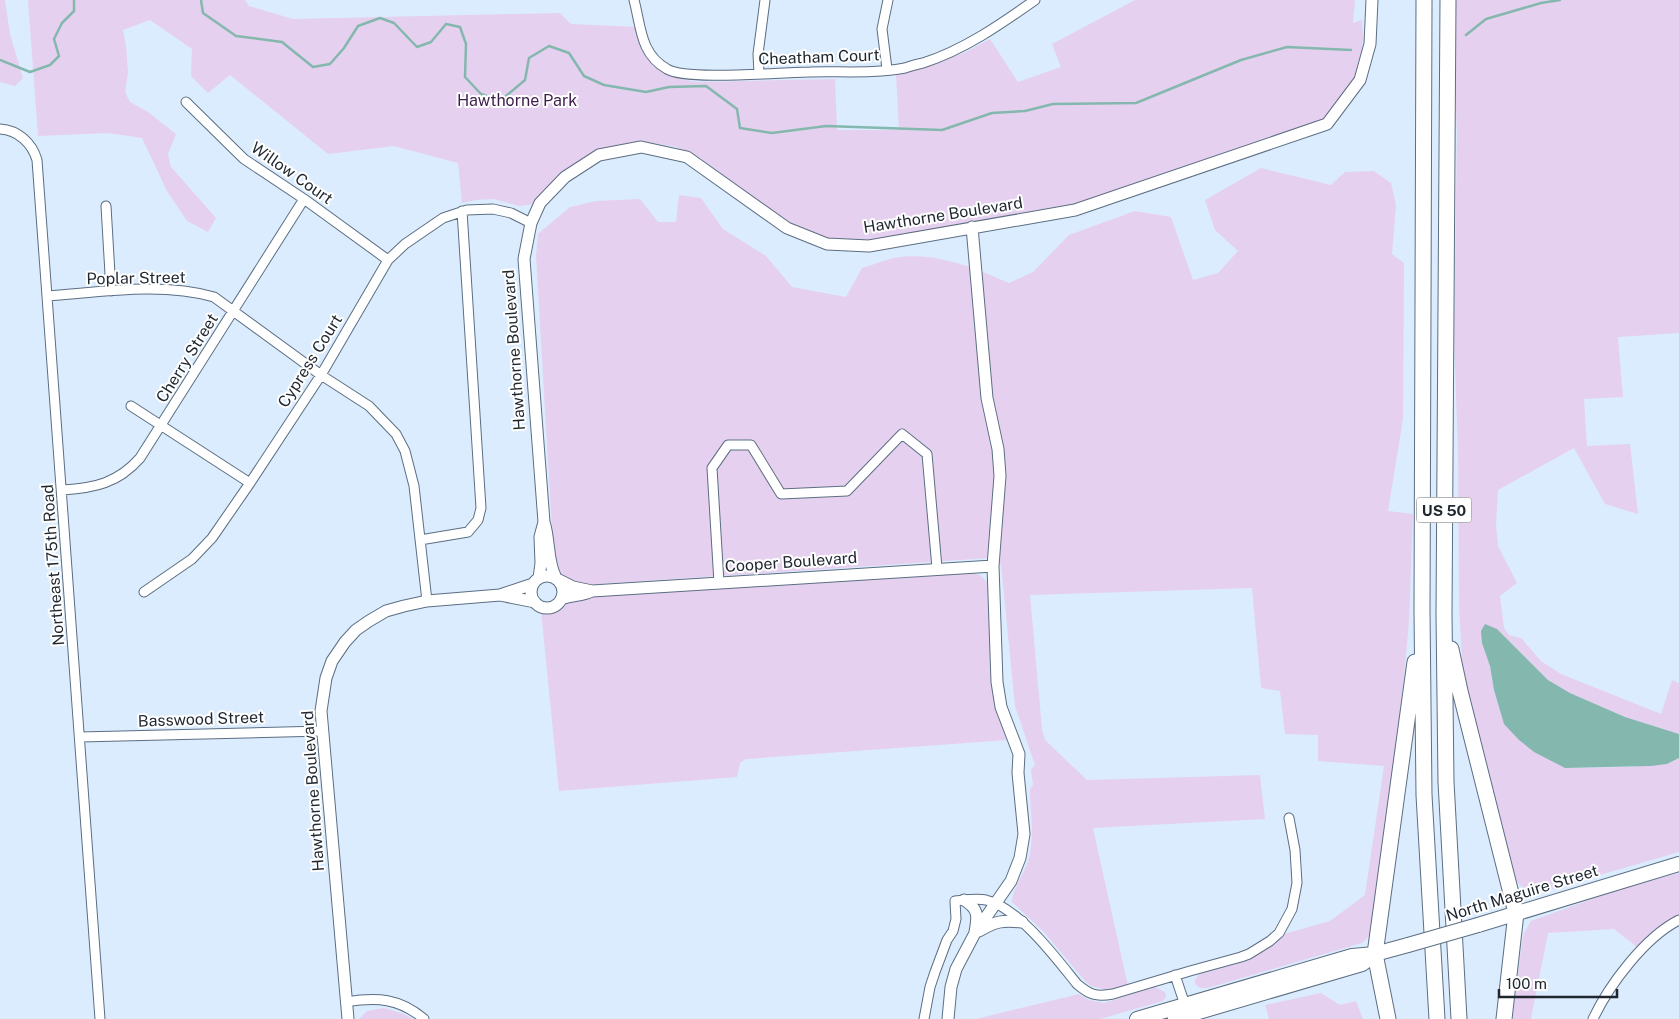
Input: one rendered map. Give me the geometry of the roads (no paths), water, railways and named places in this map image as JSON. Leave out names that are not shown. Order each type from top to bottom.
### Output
[{"type":"highway","name":"US 50","points":[[1424,0],[1422,611],[1424,795],[1436,1019]]},
{"type":"highway","name":"US 50","points":[[1448,0],[1444,614],[1446,782],[1459,1019]]},
{"type":"highway","points":[[1388,1019],[1375,954],[1422,611]]},
{"type":"highway","points":[[1444,614],[1460,691],[1516,913],[1504,1019]]},
{"type":"main road","name":"North Maguire Street","points":[[1137,1019],[1352,956],[1375,954],[1478,925],[1679,864]]},
{"type":"main road","name":"North Maguire Street","points":[[1176,1019],[1362,964],[1375,954]]},
{"type":"street","name":"Cheatham Court","points":[[634,0],[641,35],[646,48],[668,70],[679,74],[723,75],[904,68],[941,56],[990,31],[1035,0]]},
{"type":"street","points":[[759,74],[758,54],[766,0]]},
{"type":"street","points":[[887,70],[882,29],[888,0]]},
{"type":"street","name":"Hawthorne Boulevard","points":[[557,579],[550,567],[548,535],[544,522],[524,259],[531,223],[540,203],[565,177],[599,155],[641,147],[687,157],[787,228],[827,244],[869,246],[1076,210],[1328,124],[1360,80],[1370,44],[1372,0]]},
{"type":"street","name":"Willow Court","points":[[186,102],[244,159],[304,199],[388,260]]},
{"type":"street","name":"Northeast 175th Road","points":[[0,129],[14,132],[24,138],[35,153],[37,160],[100,1019]]},
{"type":"street","name":"Cherry Street","points":[[62,490],[97,486],[114,480],[130,470],[150,444],[304,199]]},
{"type":"street","points":[[106,206],[110,291]]},
{"type":"street","name":"Cypress Court","points":[[144,592],[192,559],[212,538],[321,375],[388,260],[405,244],[443,218],[462,211],[493,209],[511,213],[531,223]]},
{"type":"street","points":[[420,540],[468,532],[478,520],[481,508],[462,211]]},
{"type":"street","points":[[948,1019],[951,987],[956,969],[975,933],[1011,881],[1020,858],[1024,834],[1018,773],[1019,754],[1001,707],[996,682],[993,566],[1000,476],[998,449],[987,398],[972,227]]},
{"type":"street","name":"Poplar Street","points":[[48,296],[110,291],[176,289],[214,297],[321,375],[369,406],[396,434],[405,451],[414,486],[427,601]]},
{"type":"street","points":[[130,406],[250,483]]},
{"type":"street","points":[[719,582],[712,468],[728,445],[751,445],[781,494],[847,491],[902,434],[927,454],[937,568]]},
{"type":"street","name":"Hawthorne Boulevard","points":[[500,595],[536,581],[541,563],[540,537],[544,522]]},
{"type":"street","name":"Cooper Boulevard","points":[[557,579],[573,587],[592,591],[993,566]]},
{"type":"street","points":[[547,575],[557,579],[563,589],[562,600],[549,608],[535,602],[531,593],[536,581],[547,575]]},
{"type":"street","name":"Cooper Boulevard","points":[[562,600],[592,591]]},
{"type":"street","name":"Hawthorne Boulevard","points":[[348,1019],[321,711],[326,678],[332,661],[344,642],[356,630],[386,611],[427,601],[500,595],[535,602]]},
{"type":"street","name":"Basswood Street","points":[[80,738],[322,731]]},
{"type":"street","points":[[924,1019],[930,987],[947,940],[953,931],[956,919],[955,901],[985,899],[996,904],[1022,922],[1036,935],[1076,984],[1099,996],[1113,994],[1249,954],[1279,933],[1292,910],[1297,883],[1295,850],[1289,818]]},
{"type":"street","points":[[964,900],[972,905],[978,916],[975,933]]},
{"type":"street","points":[[1593,1019],[1604,998],[1631,961],[1657,934],[1679,920]]},
{"type":"street","points":[[975,933],[995,922],[1022,922]]},
{"type":"street","points":[[1175,975],[1185,1005]]},
{"type":"street","points":[[346,1002],[362,1000],[392,1001],[403,1004],[424,1019]]},
{"type":"waterway","points":[[0,60],[30,72],[50,65],[59,56],[54,39],[62,23],[74,11],[74,0]]},
{"type":"waterway","points":[[201,0],[203,13],[236,36],[282,42],[313,67],[330,64],[344,48],[358,26],[380,18],[394,23],[417,47],[431,42],[446,24],[460,27],[466,44],[465,77],[481,94],[500,101],[525,80],[529,58],[549,46],[569,53],[584,76],[604,85],[646,92],[669,87],[706,86],[737,109],[740,128],[772,133],[826,126],[942,130],[992,113],[1025,111],[1053,104],[1136,103],[1241,60],[1287,47],[1351,50]]},
{"type":"waterway","points":[[1466,35],[1486,19],[1541,3],[1560,0]]},
{"type":"park label","name":"Hawthorne Park","points":[[517,100]]}]
